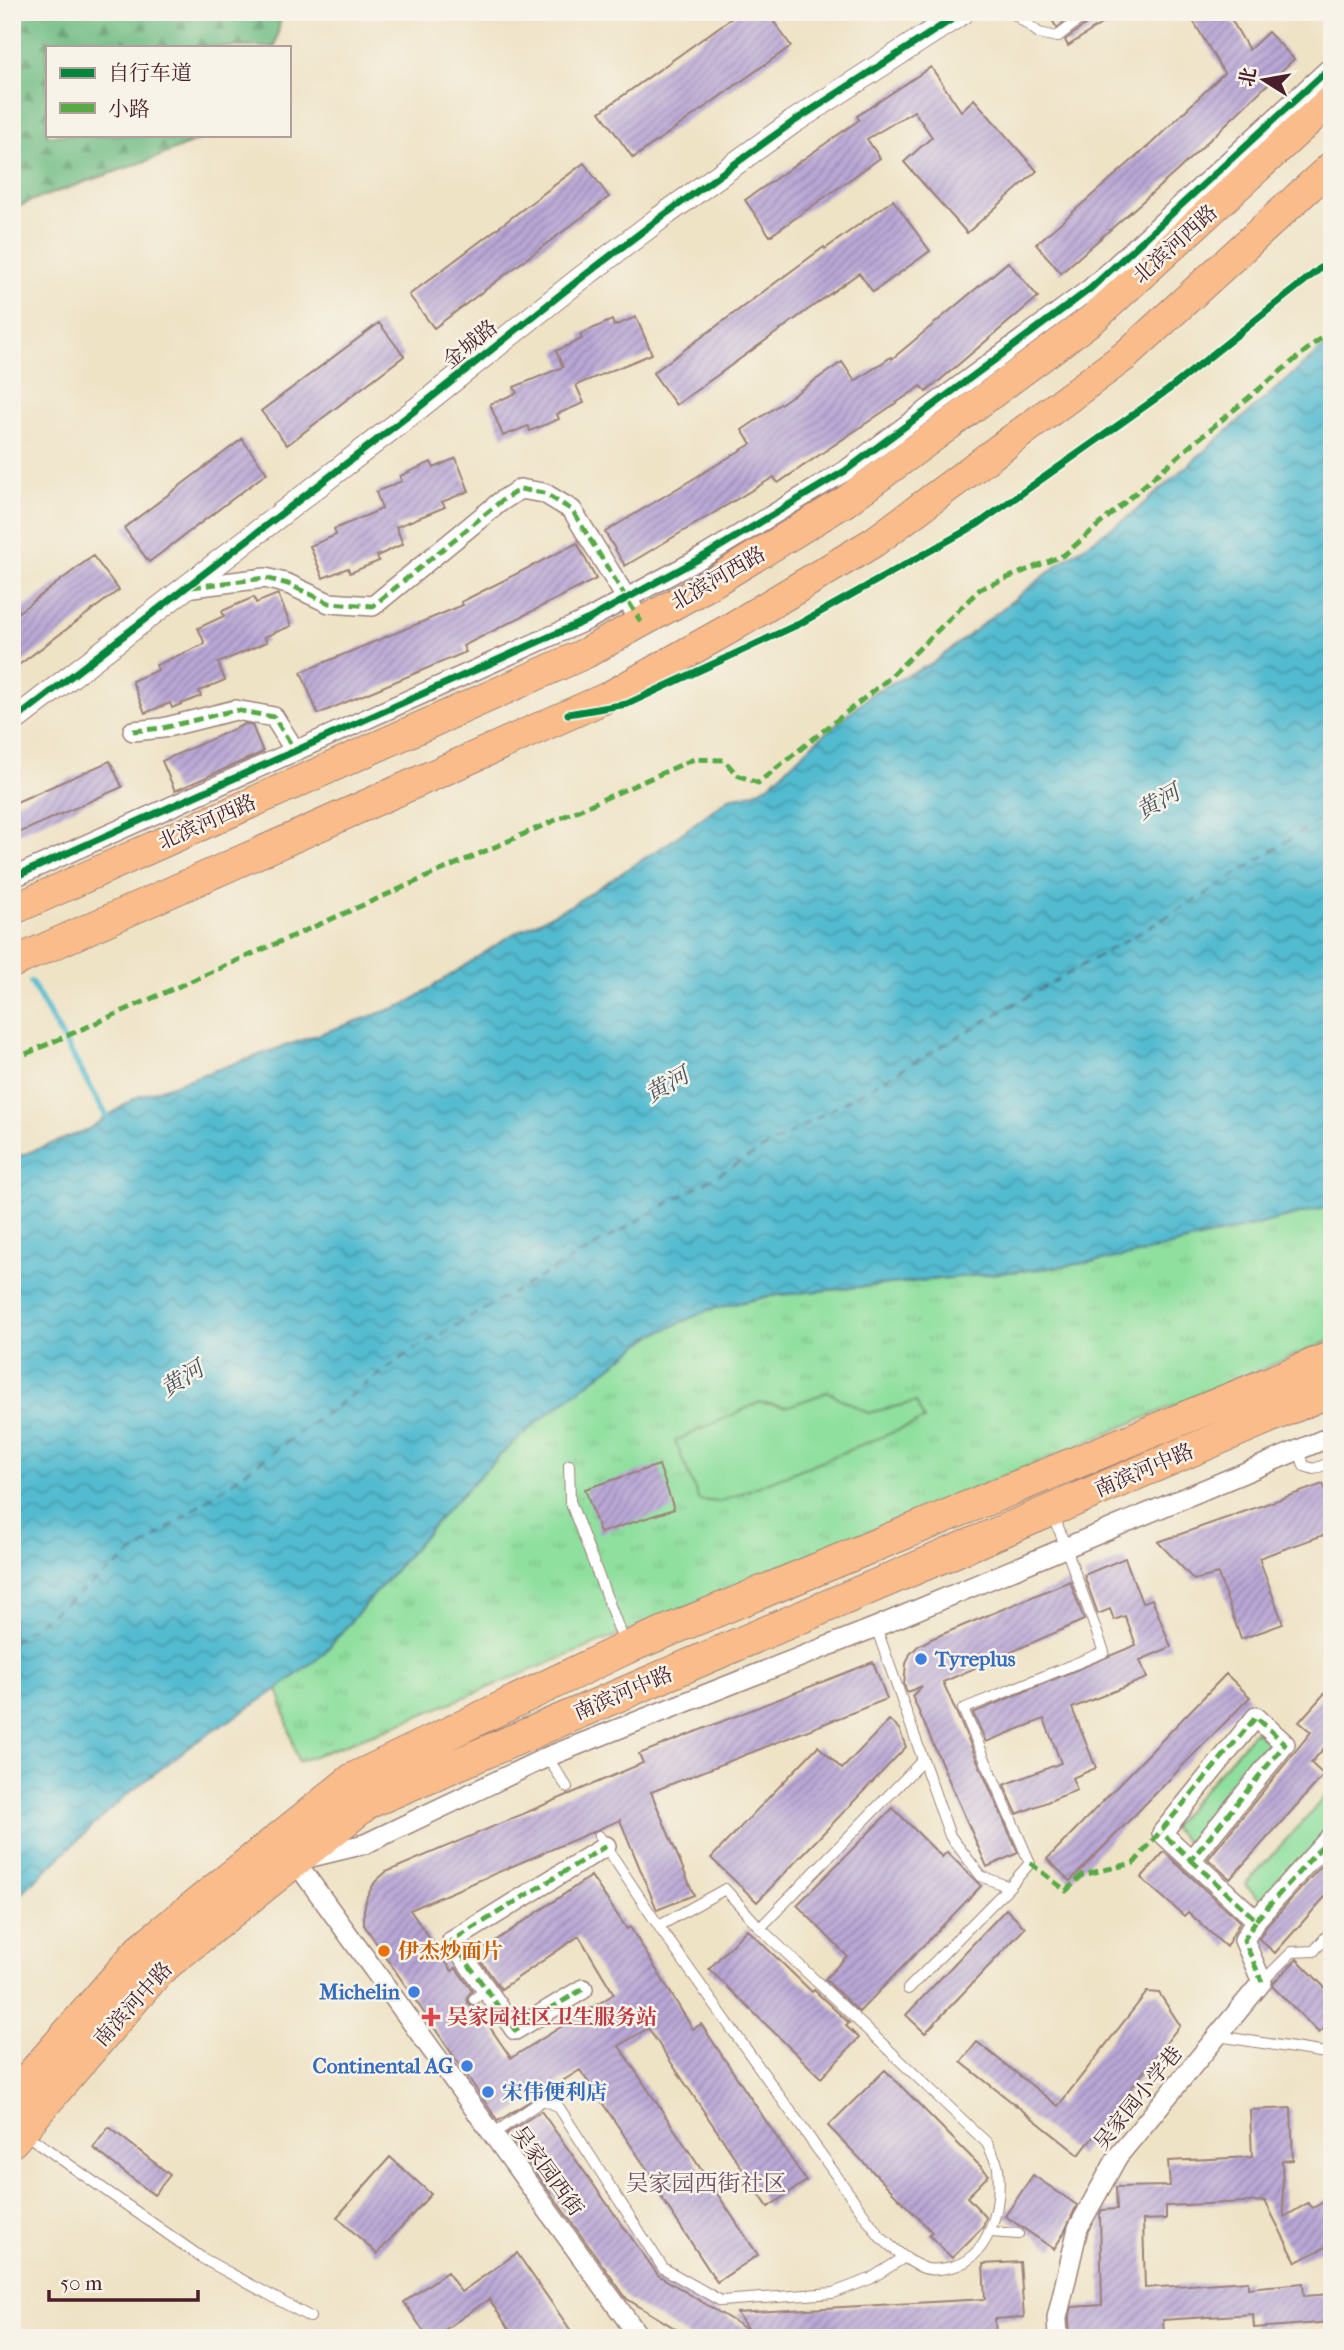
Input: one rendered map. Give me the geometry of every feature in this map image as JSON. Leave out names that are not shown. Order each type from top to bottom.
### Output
[{"type":"highway","name":"南滨河中路","points":[[17,2136],[159,1970],[287,1850],[353,1779],[626,1648],[1332,1357]]},
{"type":"highway","name":"南滨河中路","points":[[12,2098],[141,1949],[287,1850],[367,1803],[1332,1390]]},
{"type":"main road","name":"北滨河西路","points":[[12,910],[586,653],[634,611],[846,501],[1095,317],[1332,99]]},
{"type":"main road","points":[[12,963],[608,697],[851,556],[874,542],[1126,355],[1332,166]]},
{"type":"street","name":"金城路","points":[[12,722],[670,210],[793,122],[963,12]]},
{"type":"street","points":[[12,878],[589,620],[634,611],[706,555],[845,471],[1079,297],[1332,66]]},
{"type":"street","points":[[184,588],[265,578],[288,584],[329,603],[373,606],[500,502],[520,489],[544,493],[572,510],[634,611]]},
{"type":"street","points":[[132,731],[163,728],[235,710],[274,717],[295,751]]},
{"type":"street","points":[[287,1850],[365,1844],[547,1757],[876,1626],[1332,1436]]},
{"type":"street","points":[[1191,1860],[1285,1744],[1256,1717],[1162,1833],[1191,1860],[1256,1920]]},
{"type":"street","points":[[1262,1982],[1244,1940],[1256,1920],[1332,1835]]},
{"type":"street","points":[[583,1989],[514,2030],[480,1995],[452,1941],[603,1841]]},
{"type":"street","name":"吴家园西街","points":[[287,1850],[425,2031],[493,2134],[640,2338]]},
{"type":"street","name":"吴家园小学巷","points":[[1058,2338],[1057,2318],[1078,2228],[1118,2156],[1262,1982]]},
{"type":"lane","points":[[1012,12],[1039,33],[1057,37],[1089,12]]},
{"type":"lane","points":[[1299,1449],[1304,1466],[1314,1469],[1332,1462]]},
{"type":"lane","points":[[569,1465],[570,1501],[626,1648]]},
{"type":"lane","points":[[908,1989],[1009,1888],[1030,1863],[962,1709],[1104,1652],[1052,1509]]},
{"type":"lane","points":[[876,1626],[950,1836],[981,1875],[1009,1888]]},
{"type":"lane","points":[[547,1757],[567,1787]]},
{"type":"lane","points":[[760,1928],[923,1760]]},
{"type":"lane","points":[[603,1841],[659,1926],[880,2237],[905,2258],[926,2269],[966,2263],[991,2232],[996,2207],[998,2166],[987,2143],[760,1928],[725,1889],[659,1926]]},
{"type":"lane","points":[[1262,1982],[1292,1952],[1314,1951],[1332,1930]]},
{"type":"lane","points":[[1218,2036],[1332,2054]]},
{"type":"lane","points":[[493,2134],[544,2100],[558,2106],[663,2268],[721,2301],[833,2293],[870,2279],[905,2258]]},
{"type":"lane","points":[[17,2136],[202,2258],[310,2316]]},
{"type":"lane","points":[[991,2232],[1018,2234]]},
{"type":"green space","points":[[12,12],[282,12],[275,46],[46,46],[46,136],[207,136],[158,157],[33,200],[12,210]]},
{"type":"green space","points":[[1332,1206],[1332,1340],[769,1574],[298,1762],[278,1689],[322,1655],[443,1514],[499,1456],[537,1422],[651,1336],[708,1310],[769,1296],[1050,1268],[1129,1256]]},
{"type":"green space","points":[[828,1392],[868,1413],[916,1402],[924,1420],[719,1502],[699,1500],[675,1441],[760,1402],[786,1407]]},
{"type":"green space","points":[[1255,1731],[1275,1748],[1191,1845],[1171,1827]]},
{"type":"green space","points":[[1331,1790],[1332,1829],[1264,1903],[1245,1885]]},
{"type":"water","name":"黄河","points":[[1332,340],[1332,1206],[1129,1256],[1050,1268],[769,1296],[708,1310],[651,1336],[537,1422],[499,1456],[443,1514],[322,1655],[278,1689],[193,1744],[124,1797],[12,1902],[12,1159],[87,1130],[135,1098],[406,1004],[513,934],[570,906],[670,842],[729,798],[753,793],[770,784],[875,691],[933,663],[1067,558],[1132,514]]},
{"type":"building","points":[[740,12],[767,12],[791,46],[633,158],[600,112]]},
{"type":"building","points":[[1047,12],[1077,12],[1057,28]]},
{"type":"building","points":[[1096,12],[1119,12],[1068,46],[1065,40],[1094,18]]},
{"type":"building","points":[[1188,12],[1227,12],[1249,50],[1268,32],[1294,59],[1177,171],[1061,273],[1036,244],[1152,143],[1224,73]]},
{"type":"building","points":[[931,67],[961,111],[974,99],[1037,171],[967,233],[904,162],[932,137],[914,111],[867,139],[880,158],[770,236],[745,200],[859,120],[857,116]]},
{"type":"building","points":[[584,163],[609,197],[434,328],[409,295]]},
{"type":"building","points":[[893,200],[930,251],[873,292],[859,273],[676,405],[653,373],[824,247],[825,249]]},
{"type":"building","points":[[1008,262],[1038,297],[926,392],[921,386],[778,483],[774,477],[625,566],[605,532],[751,444],[742,430],[842,362],[855,381],[891,357],[892,359]]},
{"type":"building","points":[[636,317],[652,354],[576,385],[584,403],[557,414],[559,419],[530,431],[528,426],[503,436],[490,404],[517,393],[514,387],[563,367],[556,351],[582,339],[580,334],[612,320],[614,326]]},
{"type":"building","points":[[379,323],[404,356],[287,445],[261,411]]},
{"type":"building","points":[[242,439],[267,473],[149,562],[124,528]]},
{"type":"building","points":[[456,458],[469,491],[442,502],[445,507],[396,527],[403,544],[377,556],[379,561],[350,573],[348,568],[323,578],[310,546],[336,535],[334,529],[382,509],[376,492],[402,481],[400,476],[431,462],[434,468]]},
{"type":"building","points":[[577,543],[596,579],[463,646],[466,652],[318,714],[301,672],[463,605],[461,602]]},
{"type":"building","points":[[93,556],[119,590],[12,670],[12,617]]},
{"type":"building","points":[[278,594],[291,626],[264,637],[267,642],[218,663],[225,680],[199,691],[201,696],[172,708],[170,703],[145,713],[132,681],[158,670],[156,665],[205,644],[198,628],[224,616],[222,611],[254,597],[256,603]]},
{"type":"building","points":[[245,724],[252,725],[263,752],[175,791],[162,761]]},
{"type":"building","points":[[110,761],[122,787],[12,836],[12,804]]},
{"type":"building","points":[[659,1465],[674,1509],[600,1533],[585,1489]]},
{"type":"building","points":[[1323,1484],[1326,1490],[1332,1488],[1332,1532],[1259,1558],[1283,1624],[1241,1639],[1218,1574],[1194,1580],[1158,1542]]},
{"type":"building","points":[[1125,1558],[1142,1603],[1152,1599],[1171,1647],[1140,1660],[1147,1678],[1072,1708],[1096,1768],[1072,1778],[1077,1790],[1017,1814],[1004,1785],[1061,1763],[1044,1719],[986,1742],[973,1713],[1136,1645],[1125,1616],[1114,1620],[1110,1609],[1098,1614],[1084,1575]]},
{"type":"building","points":[[1070,1581],[1084,1620],[943,1682],[1018,1853],[987,1867],[912,1696],[922,1686],[907,1692],[904,1685],[906,1664],[910,1654],[918,1646],[931,1639]]},
{"type":"building","points":[[873,1662],[887,1699],[651,1792],[694,1895],[657,1910],[620,1820],[410,1910],[452,1971],[456,1968],[472,1991],[467,1997],[468,2003],[472,2006],[478,2005],[476,2007],[511,2058],[614,1994],[579,1936],[501,1989],[476,1954],[591,1876],[627,1929],[630,1927],[693,2029],[701,2024],[806,2181],[768,2207],[648,2028],[619,2046],[758,2255],[717,2282],[650,2180],[653,2178],[580,2070],[498,2121],[364,1925],[367,1896],[375,1882],[386,1872],[643,1763],[639,1754]]},
{"type":"building","points":[[1226,1674],[1250,1697],[1070,1881],[1047,1859]]},
{"type":"building","points":[[1332,1685],[1332,1739],[1311,1763],[1324,1775],[1230,1879],[1208,1859],[1311,1732],[1299,1722]]},
{"type":"building","points":[[889,1720],[899,1729],[906,1747],[757,1902],[711,1858],[818,1746],[842,1769]]},
{"type":"building","points":[[893,1808],[942,1857],[947,1852],[981,1886],[859,2012],[825,1979],[847,1956],[797,1905]]},
{"type":"building","points":[[1164,1852],[1240,1922],[1226,1947],[1188,1912],[1184,1916],[1141,1878]]},
{"type":"building","points":[[1332,1854],[1332,1889],[1275,1953],[1259,1939],[1266,1927]]},
{"type":"building","points":[[1006,1909],[1025,1928],[925,2033],[906,2015]]},
{"type":"building","points":[[747,1929],[812,1992],[814,1990],[849,2023],[846,2026],[859,2038],[821,2078],[709,1969]]},
{"type":"building","points":[[1297,1959],[1332,1995],[1332,2020],[1319,2033],[1273,1987],[1274,1982]]},
{"type":"building","points":[[1147,1992],[1159,1993],[1180,2025],[1079,2155],[961,2062],[977,2042],[1058,2106]]},
{"type":"building","points":[[885,2070],[989,2175],[967,2197],[986,2217],[983,2227],[952,2258],[929,2235],[932,2232],[828,2126]]},
{"type":"building","points":[[1291,2108],[1293,2160],[1282,2161],[1284,2217],[1308,2203],[1313,2208],[1332,2197],[1332,2244],[1296,2262],[1265,2201],[1166,2206],[1166,2219],[1143,2220],[1145,2288],[1248,2281],[1248,2288],[1303,2283],[1304,2296],[1332,2294],[1332,2322],[1254,2328],[1253,2314],[1163,2320],[1164,2334],[1070,2338],[1069,2319],[1072,2307],[1102,2305],[1100,2214],[1102,2210],[1117,2209],[1116,2187],[1170,2186],[1168,2161],[1252,2157],[1250,2110]]},
{"type":"building","points":[[541,2111],[658,2275],[748,2330],[737,2313],[985,2299],[983,2264],[1020,2262],[1024,2317],[995,2319],[996,2338],[691,2338],[627,2299],[507,2133]]},
{"type":"building","points":[[109,2127],[170,2175],[154,2195],[93,2148]]},
{"type":"building","points":[[390,2157],[431,2194],[377,2254],[337,2217]]},
{"type":"building","points":[[1033,2175],[1077,2205],[1054,2249],[1005,2216]]},
{"type":"building","points":[[517,2253],[576,2338],[515,2338],[489,2299],[433,2338],[428,2338],[404,2302],[447,2272],[461,2292]]},
{"type":"waterway","points":[[31,982],[111,1124]]},
{"type":"ferry route","points":[[12,1642],[410,1352],[1215,889],[1332,811]]},
{"type":"marked path","points":[[12,1060],[694,759],[724,760],[737,775],[758,783],[887,680],[980,589],[1064,555],[1184,451],[1332,329]]},
{"type":"marked path","points":[[192,587],[265,578],[288,584],[329,603],[373,606],[500,502],[520,489],[544,493],[572,510],[641,622]]},
{"type":"marked path","points":[[133,731],[163,728],[235,710],[274,717],[295,751]]},
{"type":"marked path","points":[[1030,1863],[1066,1891],[1082,1875],[1134,1863],[1256,1717],[1285,1744],[1191,1860],[1162,1833]]},
{"type":"marked path","points":[[1256,1920],[1332,1835]]},
{"type":"marked path","points":[[583,1989],[515,2030],[452,1941],[606,1846]]},
{"type":"marked path","points":[[1191,1860],[1256,1920],[1244,1940],[1262,1982]]},
{"type":"cycle path","points":[[12,722],[660,218],[793,122],[963,12]]},
{"type":"cycle path","points":[[12,878],[589,619],[706,555],[845,471],[1090,289],[1332,66]]},
{"type":"cycle path","points":[[568,714],[627,704],[799,624],[978,524],[1168,390],[1332,259]]},
{"type":"place","name":"Tyreplus","points":[[921,1659]]},
{"type":"place","name":"伊杰炒面片","points":[[384,1951]]},
{"type":"place","name":"Michelin","points":[[414,1992]]},
{"type":"place","name":"吴家园社区卫生服务站","points":[[431,2017]]},
{"type":"place","name":"Continental AG","points":[[467,2066]]},
{"type":"place","name":"宋伟便利店","points":[[488,2092]]},
{"type":"district","name":"吴家园西街社区","points":[[706,2183]]}]
